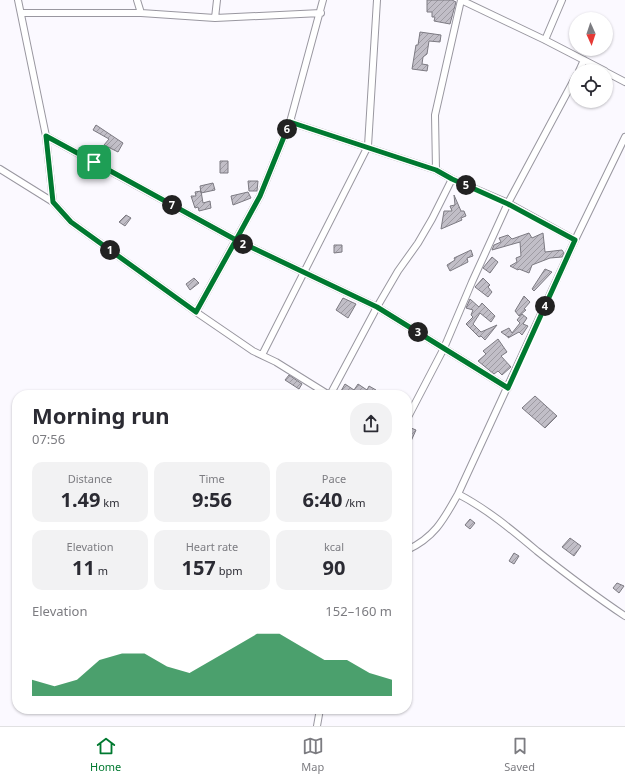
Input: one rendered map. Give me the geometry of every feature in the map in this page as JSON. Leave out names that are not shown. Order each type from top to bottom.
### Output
[{"type":"street","points":[[18,0],[22,13],[46,136],[53,202]]},
{"type":"street","points":[[137,0],[141,14]]},
{"type":"street","points":[[215,18],[217,0]]},
{"type":"street","points":[[196,312],[260,196],[290,122],[321,13],[323,0]]},
{"type":"street","points":[[262,355],[368,146],[377,0]]},
{"type":"street","points":[[436,170],[435,116],[461,0],[592,64]]},
{"type":"street","points":[[545,40],[562,0]]},
{"type":"street","points":[[22,13],[141,14],[215,18],[321,13]]},
{"type":"street","points":[[582,64],[584,60]]},
{"type":"street","points":[[613,75],[625,82]]},
{"type":"street","points":[[412,409],[444,348],[472,282],[508,204],[569,89]]},
{"type":"street","points":[[290,122],[368,146],[436,170],[452,179],[508,204],[575,240]]},
{"type":"street","points":[[46,136],[236,240],[377,307],[508,388]]},
{"type":"street","points":[[412,548],[441,524],[458,494],[575,240],[625,137]]},
{"type":"street","points":[[0,169],[53,202],[71,222],[196,312],[253,351],[276,362],[322,390]]},
{"type":"street","points":[[333,390],[377,307],[398,271],[418,243],[432,219],[452,179]]},
{"type":"street","points":[[458,494],[512,529],[590,592],[625,616]]},
{"type":"street","points":[[316,726],[319,714]]},
{"type":"building","points":[[427,0],[452,0],[456,2],[450,24],[434,21],[435,17],[432,17],[432,12],[427,12]]},
{"type":"building","points":[[420,32],[441,35],[440,42],[429,41],[427,54],[423,57],[422,64],[428,65],[427,71],[412,69]]},
{"type":"building","points":[[96,125],[123,143],[118,152],[104,145],[109,139],[93,130]]},
{"type":"building","points":[[220,161],[228,161],[228,173],[220,173]]},
{"type":"building","points":[[248,181],[258,181],[257,191],[249,191]]},
{"type":"building","points":[[213,183],[215,190],[201,193],[200,186]]},
{"type":"building","points":[[201,191],[203,203],[210,201],[211,208],[199,211],[198,207],[195,208],[191,196],[196,196],[195,192]]},
{"type":"building","points":[[248,192],[251,198],[233,205],[231,196]]},
{"type":"building","points":[[454,195],[461,211],[464,211],[466,216],[461,218],[462,220],[441,229],[444,211],[452,211],[450,206],[455,205]]},
{"type":"building","points":[[126,215],[131,218],[125,226],[119,222]]},
{"type":"building","points":[[529,233],[532,238],[543,233],[545,252],[562,250],[564,253],[562,257],[550,258],[532,265],[529,273],[510,266],[517,262],[516,258],[521,256],[520,242],[492,250],[494,245],[501,242],[499,238],[508,235],[512,239]]},
{"type":"building","points":[[334,245],[342,245],[342,252],[334,253]]},
{"type":"building","points":[[471,250],[473,256],[467,258],[468,262],[450,271],[447,265],[455,260],[454,258]]},
{"type":"building","points":[[492,257],[498,262],[490,273],[483,268]]},
{"type":"building","points":[[545,269],[552,272],[534,291],[532,289]]},
{"type":"building","points":[[194,278],[199,283],[190,290],[186,284]]},
{"type":"building","points":[[483,278],[490,285],[488,287],[492,292],[488,297],[475,287]]},
{"type":"building","points":[[524,296],[530,302],[524,309],[526,310],[519,316],[515,311]]},
{"type":"building","points":[[343,298],[356,304],[348,318],[336,310]]},
{"type":"building","points":[[470,299],[479,307],[482,303],[495,316],[491,322],[480,313],[473,324],[481,332],[497,325],[485,340],[481,336],[479,337],[466,324],[473,317],[471,315],[473,310],[466,308]]},
{"type":"building","points":[[522,314],[527,318],[523,324],[528,326],[522,335],[519,332],[508,338],[509,336],[508,337],[501,332],[509,328],[512,333],[520,323],[517,320]]},
{"type":"building","points":[[498,339],[507,352],[501,356],[511,367],[502,375],[498,371],[494,374],[478,361],[486,354],[483,351]]},
{"type":"building","points":[[289,375],[302,384],[299,389],[285,380]]},
{"type":"building","points":[[345,384],[354,390],[342,390]]},
{"type":"building","points":[[358,384],[367,390],[354,390]]},
{"type":"building","points":[[369,386],[376,390],[367,390]]},
{"type":"building","points":[[535,396],[557,416],[545,428],[522,408]]},
{"type":"building","points":[[412,428],[416,430],[412,439]]},
{"type":"building","points":[[470,519],[475,523],[470,529],[465,525]]},
{"type":"building","points":[[570,538],[581,546],[574,556],[562,547]]},
{"type":"building","points":[[514,553],[519,556],[514,564],[509,561]]},
{"type":"building","points":[[617,583],[624,586],[619,593],[613,588]]},
{"type":"route","points":[[94,162],[46,136],[53,202],[71,222],[196,312],[236,240],[377,307],[508,388],[575,240],[508,204],[452,179],[436,170],[368,146],[290,122],[260,196],[236,240],[94,162]]}]
